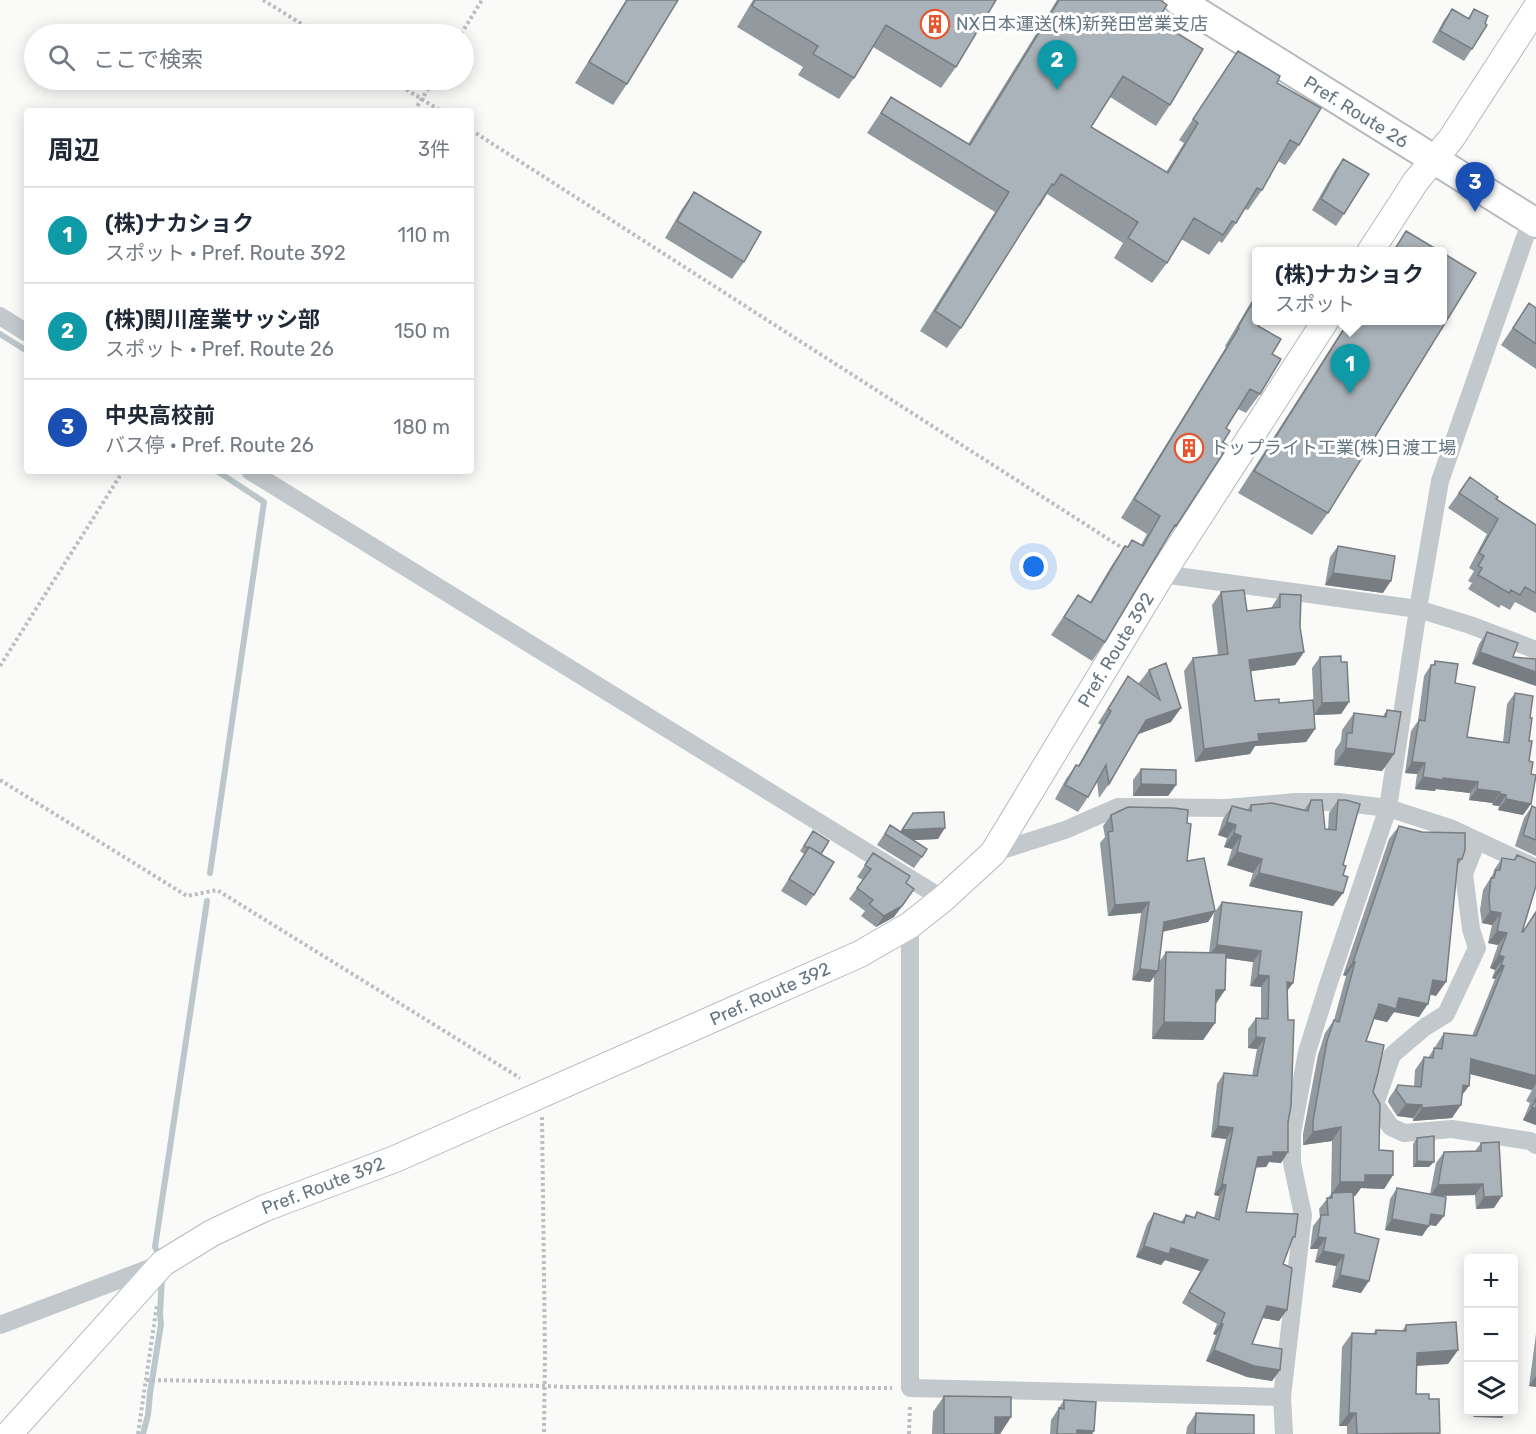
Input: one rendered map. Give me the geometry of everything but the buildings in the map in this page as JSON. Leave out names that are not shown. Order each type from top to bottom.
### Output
[{"type":"main road","name":"Pref. Route 26","points":[[1178,0],[1534,221]]},
{"type":"main road","points":[[1373,247],[1416,181],[1451,139],[1536,8]]},
{"type":"main road","name":"Pref. Route 392","points":[[7,1430],[163,1263],[212,1233],[265,1208],[395,1159],[860,954],[910,925],[943,899],[993,854],[1162,574],[1323,325]]},
{"type":"street","points":[[1284,1434],[1282,1397],[1303,1215],[1292,1163],[1292,1134],[1310,1042],[1388,808],[1440,481],[1534,221]]},
{"type":"street","points":[[0,316],[24,331]]},
{"type":"street","points":[[255,474],[943,899]]},
{"type":"street","points":[[1162,574],[1418,609],[1470,625],[1536,650]]},
{"type":"street","points":[[993,854],[1065,830],[1118,807],[1227,808],[1295,802],[1338,802],[1388,808],[1449,828],[1536,868]]},
{"type":"street","points":[[1477,840],[1464,874],[1471,929],[1477,948],[1446,1014],[1425,1027],[1392,1055],[1375,1104],[1391,1127],[1404,1134],[1452,1129],[1530,1141],[1536,1145]]},
{"type":"street","points":[[910,925],[910,1388],[1282,1397]]},
{"type":"street","points":[[0,1325],[163,1263]]},
{"type":"path","points":[[263,0],[302,24]]},
{"type":"path","points":[[467,24],[482,0]]},
{"type":"path","points":[[407,90],[436,108]]},
{"type":"path","points":[[416,108],[428,90]]},
{"type":"path","points":[[474,132],[1162,574]]},
{"type":"path","points":[[0,666],[121,474]]},
{"type":"path","points":[[0,780],[187,896],[218,890],[514,1073],[542,1094],[544,1434]]},
{"type":"path","points":[[138,1434],[163,1263]]},
{"type":"path","points":[[146,1380],[566,1387],[910,1388],[909,1434]]},
{"type":"waterway","points":[[0,334],[24,349]]},
{"type":"waterway","points":[[210,873],[264,502],[222,474]]},
{"type":"waterway","points":[[161,1259],[155,1247],[207,901]]},
{"type":"waterway","points":[[143,1434],[148,1415],[161,1324],[162,1277]]},
{"type":"place","name":"NX日本運送(株)新発田営業支店","points":[[935,24]]},
{"type":"place","name":"(株)関川産業サッシ部","points":[[1057,90]]},
{"type":"place","name":"中央高校前","points":[[1475,212]]},
{"type":"place","name":"(株)ナカショク","points":[[1350,394]]},
{"type":"place","name":"トップライト工業(株)日渡工場","points":[[1189,448]]}]
